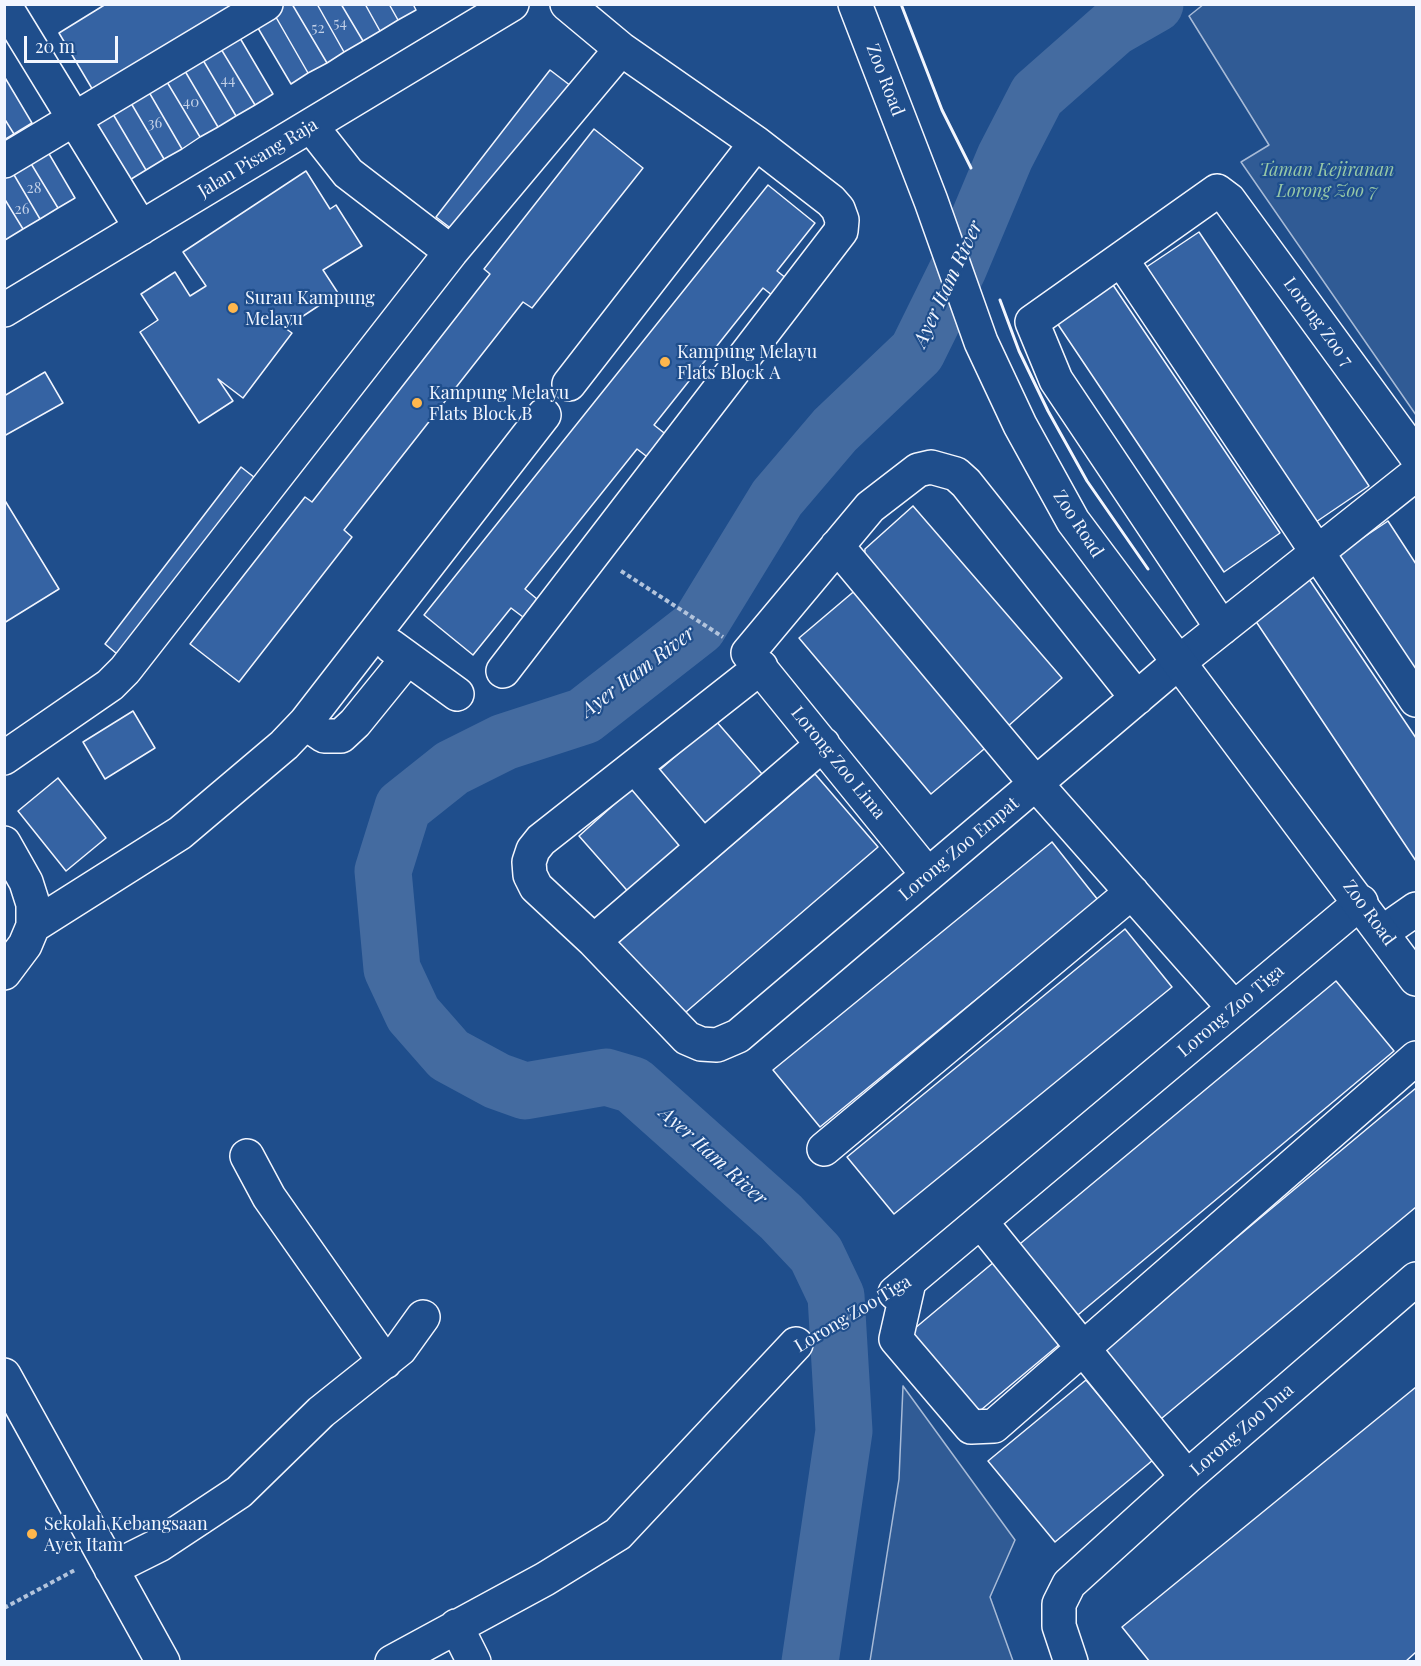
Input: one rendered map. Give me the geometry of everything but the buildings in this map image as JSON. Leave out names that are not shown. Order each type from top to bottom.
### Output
[{"type":"street","points":[[4,161],[267,4]]},
{"type":"street","name":"Jalan Pisang Raja","points":[[4,310],[512,4]]},
{"type":"street","points":[[503,671],[592,552],[836,241],[841,231],[842,220],[838,209],[831,201],[756,143],[621,49],[567,4]]},
{"type":"street","name":"Zoo Road","points":[[855,4],[931,201],[981,342],[1020,425],[1073,521],[1361,902],[1416,979]]},
{"type":"street","points":[[13,12],[141,228]]},
{"type":"street","points":[[4,758],[110,685],[125,670],[451,252],[621,49]]},
{"type":"street","points":[[311,126],[336,162],[348,173],[451,252]]},
{"type":"street","points":[[569,384],[756,143]]},
{"type":"street","name":"Lorong Zoo 7","points":[[1121,259],[1217,191],[1229,200],[1416,456]]},
{"type":"street","points":[[1222,628],[1056,380],[1032,322],[1121,259],[1416,700]]},
{"type":"street","points":[[33,926],[180,833],[284,745],[305,723],[544,415]]},
{"type":"street","points":[[823,744],[594,941],[536,887],[530,875],[529,862],[533,850],[541,840],[636,768],[746,654],[870,507],[906,477],[931,467],[956,474],[966,483],[1137,698]]},
{"type":"street","name":"Lorong Zoo Empat","points":[[594,941],[687,1038],[701,1044],[717,1045],[738,1036],[1179,662],[1416,474]]},
{"type":"street","points":[[837,546],[1036,784],[1234,1008]]},
{"type":"street","points":[[375,634],[457,694]]},
{"type":"street","name":"Lorong Zoo Lima","points":[[746,654],[823,744],[928,875]]},
{"type":"street","points":[[305,723],[324,736],[341,736],[355,723],[407,659]]},
{"type":"street","points":[[636,768],[703,847]]},
{"type":"street","points":[[4,843],[26,882],[33,904],[33,926],[25,945],[4,973]]},
{"type":"street","points":[[824,1149],[1132,892]]},
{"type":"street","name":"Lorong Zoo Tiga","points":[[902,1288],[1361,902]]},
{"type":"street","points":[[1383,932],[1416,909]]},
{"type":"street","points":[[902,1288],[896,1339],[971,1427],[994,1426],[1416,1058]]},
{"type":"street","points":[[247,1156],[269,1197],[386,1362]]},
{"type":"street","points":[[981,1222],[1187,1477]]},
{"type":"street","name":"Lorong Zoo Dua","points":[[1071,1662],[1059,1626],[1059,1604],[1069,1584],[1187,1477],[1416,1279]]},
{"type":"street","points":[[111,1569],[159,1545],[239,1492],[321,1412],[400,1349],[423,1317]]},
{"type":"street","name":"Lorong Zoo Tiga","points":[[392,1662],[545,1579],[618,1534],[795,1344]]},
{"type":"street","points":[[4,1375],[163,1662]]},
{"type":"street","points":[[456,1626],[474,1662]]},
{"type":"path","points":[[592,552],[746,654]]},
{"type":"path","name":"Lorong Zoo Tiga","points":[[795,1344],[902,1288]]},
{"type":"path","points":[[4,1608],[69,1574]]},
{"type":"shaded area","points":[[1204,4],[1416,5],[1416,415],[1241,162],[1269,145],[1189,16]]},
{"type":"shaded area","points":[[903,1386],[1015,1540],[990,1597],[1013,1661],[870,1661],[899,1479]]},
{"type":"waterway","name":"Ayer Itam River","points":[[810,1662],[844,1431],[836,1296],[816,1254],[781,1217],[633,1085],[606,1077],[525,1091],[497,1081],[449,1055],[413,1014],[392,969],[383,871],[403,807],[452,768],[504,742],[584,716],[698,627],[777,498],[835,430],[917,352],[958,269],[1005,157],[1037,95],[1113,28],[1155,4]]},
{"type":"wall","points":[[901,4],[942,110],[971,168]]},
{"type":"wall","points":[[1000,300],[1019,351],[1048,411],[1087,481],[1148,569]]},
{"type":"place","name":"Surau Kampung Melayu","points":[[233,308]]},
{"type":"place","name":"Kampung Melayu Flats Block A","points":[[665,362]]},
{"type":"place","name":"Kampung Melayu Flats Block B","points":[[417,403]]},
{"type":"place","name":"Sekolah Kebangsaan Ayer Itam","points":[[32,1534]]},
{"type":"park label","name":"Taman Kejiranan Lorong Zoo 7","points":[[1327,180]]}]
